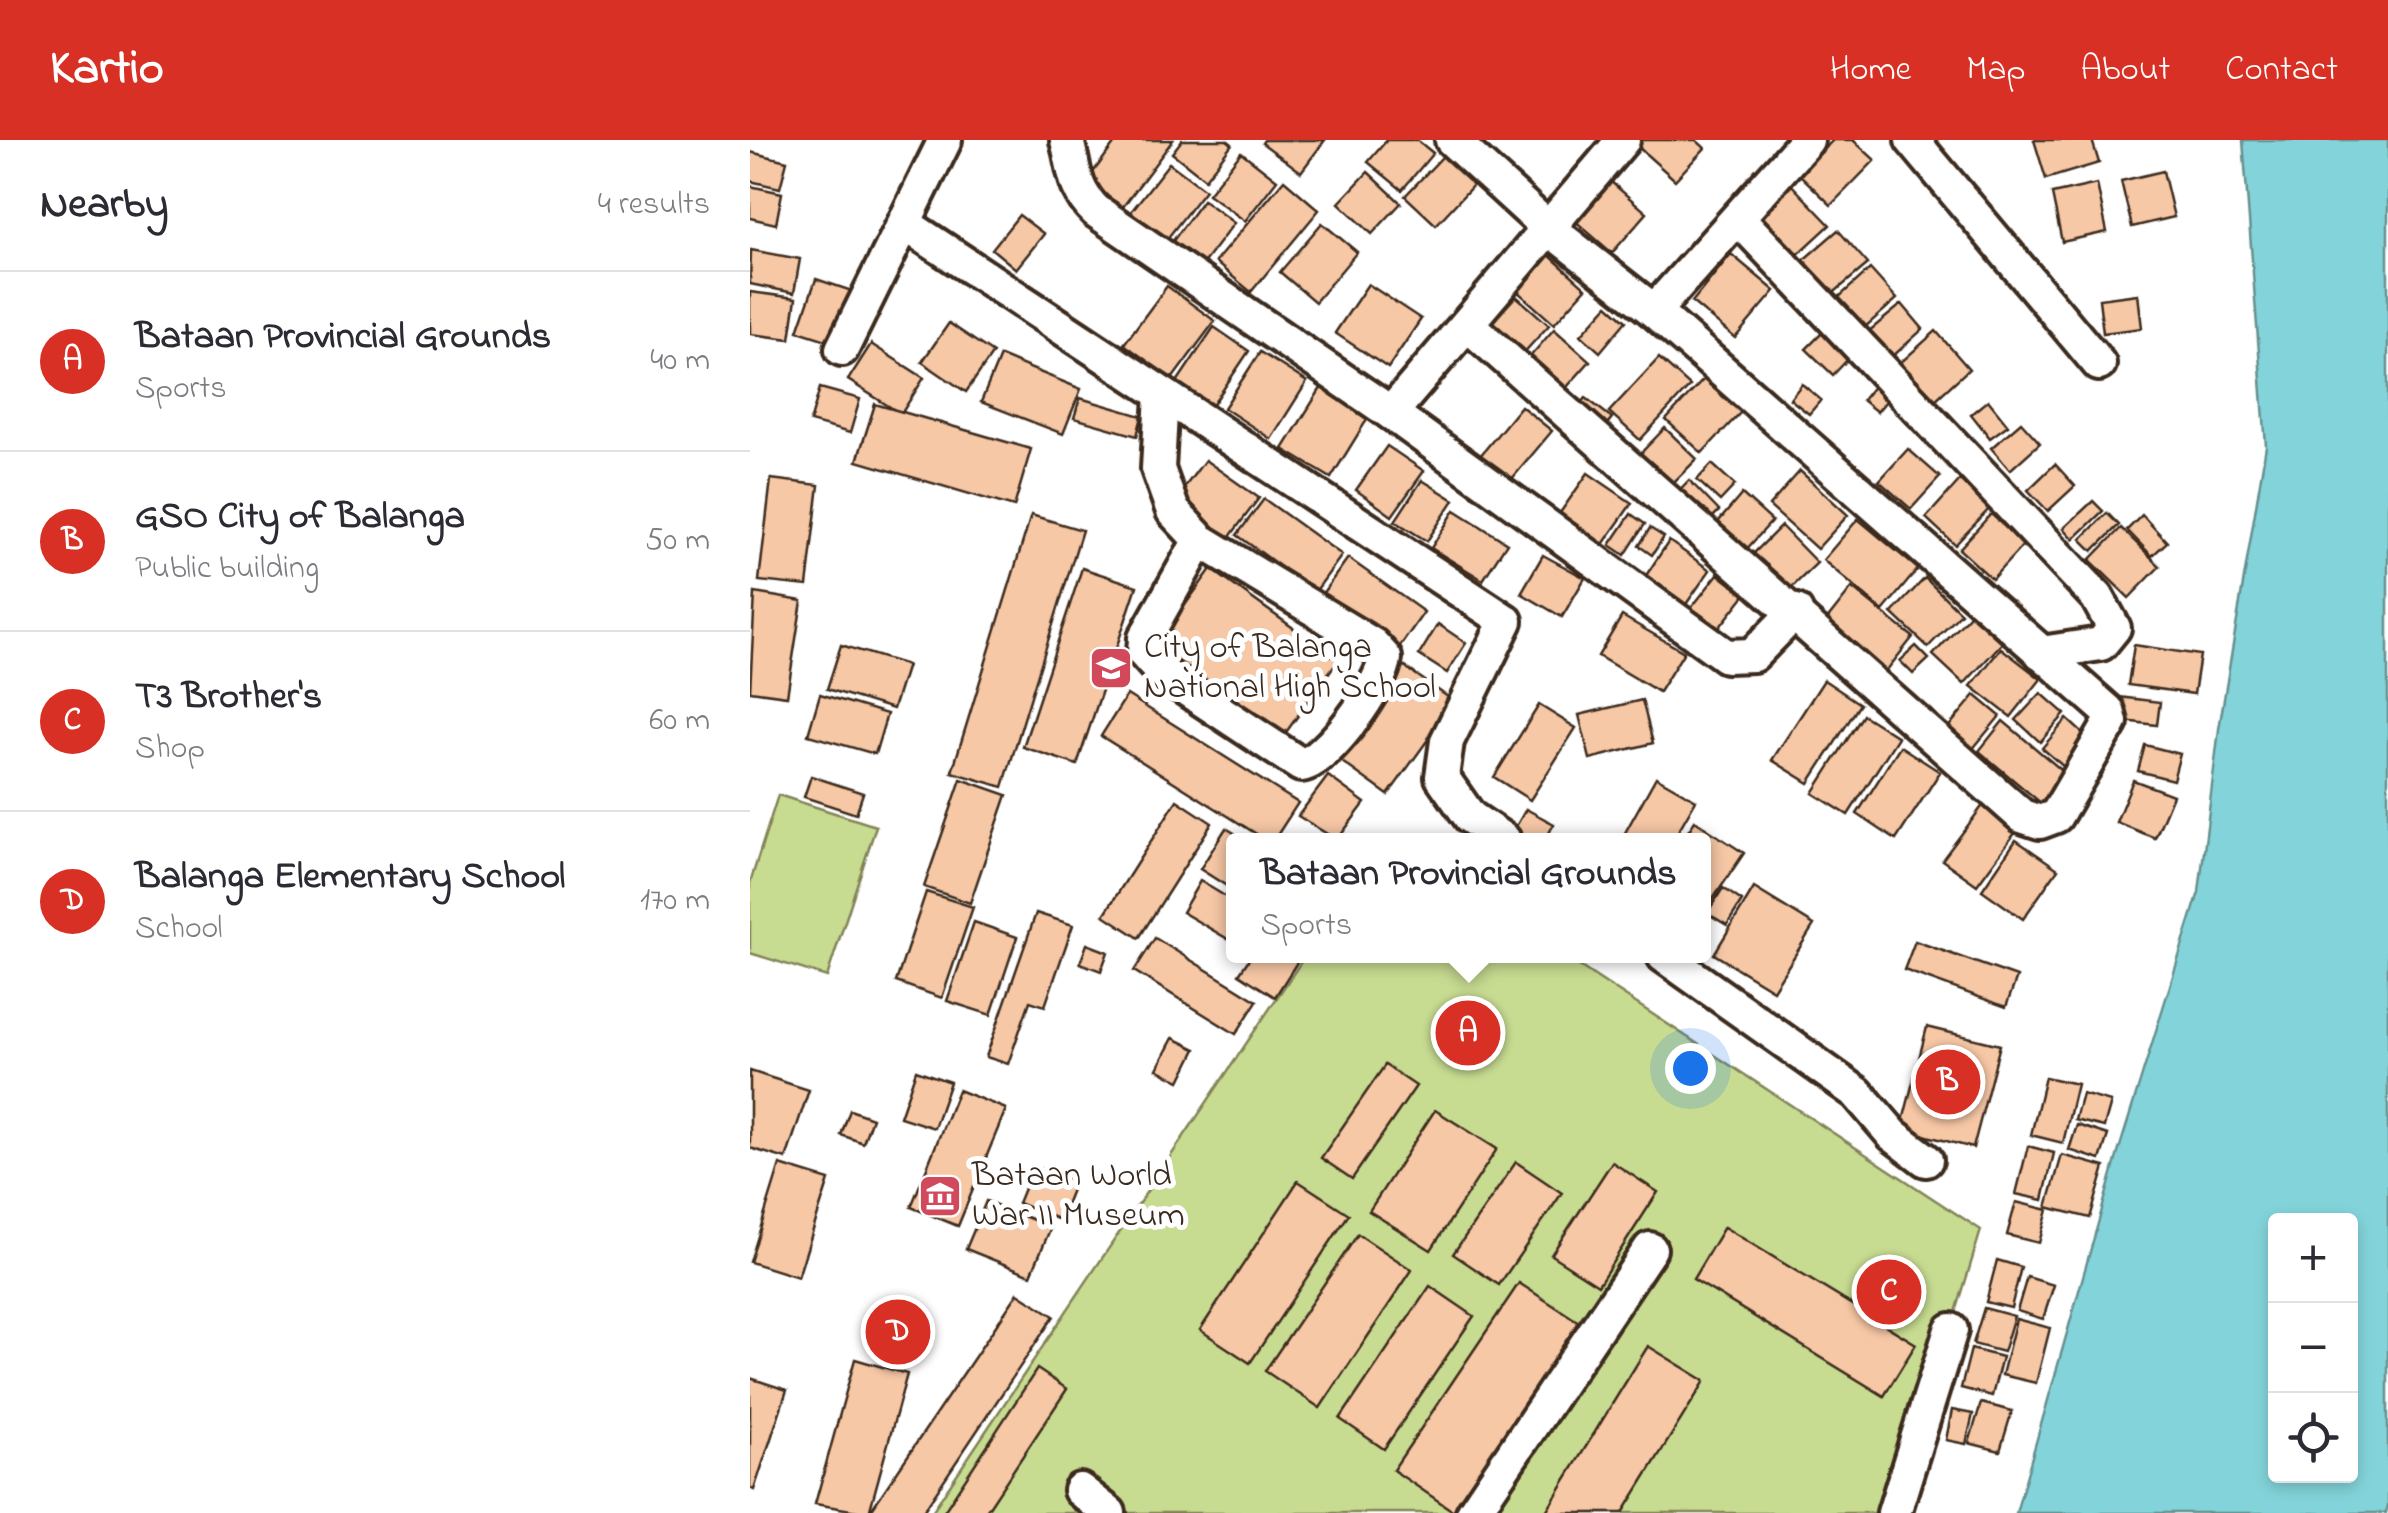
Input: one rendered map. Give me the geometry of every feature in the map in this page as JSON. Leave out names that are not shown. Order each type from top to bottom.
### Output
[{"type":"street","points":[[842,348],[946,140]]},
{"type":"street","points":[[1067,140],[1073,179],[1080,195],[1096,211],[1392,413],[1726,656],[1754,655],[1796,611]]},
{"type":"street","points":[[1452,140],[1548,228],[1654,311],[2108,711],[2111,722],[2056,816],[2040,822],[2022,816],[1796,611],[1467,324]]},
{"type":"street","points":[[1392,413],[1623,140]]},
{"type":"street","points":[[1654,311],[1807,140]]},
{"type":"street","points":[[1912,140],[2100,364]]},
{"type":"street","points":[[1739,218],[2097,596],[2114,628],[2100,644],[2042,652]]},
{"type":"street","points":[[905,224],[1506,621],[1448,740],[1442,777],[1470,817],[1494,833]]},
{"type":"street","points":[[1162,394],[1158,469],[1173,511],[1200,540],[1374,645],[1384,658],[1384,670],[1369,694],[1326,752],[1310,764],[1301,765],[1178,683],[1150,663],[1144,652],[1145,638],[1200,540]]},
{"type":"street","points":[[1674,963],[1857,1093],[1893,1135],[1926,1160]]},
{"type":"street","points":[[1473,1513],[1650,1249]]},
{"type":"street","points":[[1894,1513],[1951,1330]]},
{"type":"street","points":[[1080,1490],[1109,1513]]},
{"type":"green space","points":[[778,795],[876,826],[827,977],[750,953],[750,883]]},
{"type":"green space","points":[[1300,963],[1575,963],[1981,1230],[1895,1513],[931,1513]]},
{"type":"water","points":[[2243,140],[2388,140],[2388,1506],[2386,1513],[2016,1513],[2118,1153],[2199,892],[2219,729],[2266,446]]},
{"type":"building","points":[[1117,140],[1173,140],[1119,212],[1083,186]]},
{"type":"building","points":[[1182,140],[1227,140],[1232,144],[1205,179],[1172,153]]},
{"type":"building","points":[[1325,140],[1301,172],[1262,143]]},
{"type":"building","points":[[1387,140],[1417,140],[1433,153],[1402,190],[1368,162]]},
{"type":"building","points":[[1642,140],[1696,140],[1705,148],[1675,180],[1637,146]]},
{"type":"building","points":[[1833,140],[1853,140],[1875,160],[1831,205],[1800,175]]},
{"type":"building","points":[[2034,140],[2092,140],[2099,163],[2046,179]]},
{"type":"building","points":[[750,152],[787,161],[780,188],[750,181]]},
{"type":"building","points":[[1241,152],[1277,180],[1245,221],[1208,194]]},
{"type":"building","points":[[1444,155],[1474,184],[1436,225],[1405,196]]},
{"type":"building","points":[[1169,163],[1205,190],[1166,240],[1130,213]]},
{"type":"building","points":[[2163,171],[2174,217],[2132,227],[2121,181]]},
{"type":"building","points":[[1368,172],[1401,203],[1372,234],[1339,203]]},
{"type":"building","points":[[1284,180],[1319,210],[1251,292],[1215,262]]},
{"type":"building","points":[[1609,180],[1647,213],[1612,253],[1574,220]]},
{"type":"building","points":[[1787,180],[1830,225],[1793,259],[1752,214]]},
{"type":"building","points":[[2097,184],[2107,232],[2062,242],[2052,194]]},
{"type":"building","points":[[750,186],[782,193],[776,224],[750,218]]},
{"type":"building","points":[[1203,200],[1234,223],[1202,265],[1172,242]]},
{"type":"building","points":[[1019,215],[1044,234],[1016,269],[992,249]]},
{"type":"building","points":[[1322,223],[1357,252],[1315,302],[1280,272]]},
{"type":"building","points":[[1838,230],[1868,264],[1830,296],[1801,262]]},
{"type":"building","points":[[751,250],[800,259],[794,293],[750,284]]},
{"type":"building","points":[[1731,254],[1775,291],[1735,338],[1692,302]]},
{"type":"building","points":[[1549,255],[1586,288],[1554,324],[1517,291]]},
{"type":"building","points":[[1870,269],[1897,299],[1864,328],[1838,298]]},
{"type":"building","points":[[816,279],[855,292],[839,344],[798,331]]},
{"type":"building","points":[[1368,284],[1421,319],[1388,368],[1335,333]]},
{"type":"building","points":[[1167,286],[1215,321],[1172,379],[1124,344]]},
{"type":"building","points":[[750,292],[796,298],[790,339],[750,334]]},
{"type":"building","points":[[2138,294],[2142,328],[2103,333],[2099,299]]},
{"type":"building","points":[[1516,296],[1549,325],[1519,358],[1486,329]]},
{"type":"building","points":[[1902,304],[1923,329],[1891,358],[1868,332]]},
{"type":"building","points":[[1608,305],[1626,321],[1600,352],[1581,335]]},
{"type":"building","points":[[949,323],[993,353],[966,392],[922,362]]},
{"type":"building","points":[[1214,327],[1249,351],[1212,406],[1177,382]]},
{"type":"building","points":[[1554,329],[1590,361],[1558,397],[1522,366]]},
{"type":"building","points":[[1936,331],[1969,369],[1933,402],[1899,364]]},
{"type":"building","points":[[1822,333],[1849,358],[1833,375],[1806,349]]},
{"type":"building","points":[[871,344],[924,378],[901,414],[848,380]]},
{"type":"building","points":[[1260,352],[1307,382],[1271,439],[1224,408]]},
{"type":"building","points":[[1000,356],[1081,389],[1063,434],[981,402]]},
{"type":"building","points":[[1659,358],[1690,386],[1640,440],[1609,412]]},
{"type":"building","points":[[1705,378],[1741,412],[1702,453],[1666,420]]},
{"type":"building","points":[[1802,384],[1821,400],[1809,414],[1790,399]]},
{"type":"building","points":[[1875,384],[1890,396],[1877,412],[1862,400]]},
{"type":"building","points":[[820,388],[860,399],[850,433],[810,422]]},
{"type":"building","points":[[1321,388],[1368,418],[1331,478],[1283,449]]},
{"type":"building","points":[[1080,398],[1142,416],[1137,436],[1074,418]]},
{"type":"building","points":[[1586,398],[1612,418],[1599,434],[1573,414]]},
{"type":"building","points":[[1988,400],[2008,425],[1990,438],[1971,414]]},
{"type":"building","points":[[875,404],[1031,449],[1014,507],[857,461]]},
{"type":"building","points":[[1521,406],[1552,431],[1505,487],[1475,462]]},
{"type":"building","points":[[2021,422],[2040,443],[2010,470],[1991,448]]},
{"type":"building","points":[[1665,428],[1697,459],[1669,487],[1637,457]]},
{"type":"building","points":[[1387,446],[1424,471],[1392,516],[1356,490]]},
{"type":"building","points":[[1908,449],[1940,477],[1911,509],[1879,481]]},
{"type":"building","points":[[1205,460],[1259,498],[1229,538],[1175,500]]},
{"type":"building","points":[[1712,464],[1735,485],[1720,501],[1697,480]]},
{"type":"building","points":[[2055,464],[2075,486],[2048,511],[2028,490]]},
{"type":"building","points":[[1800,471],[1848,515],[1817,549],[1769,506]]},
{"type":"building","points":[[1588,473],[1632,503],[1599,550],[1555,520]]},
{"type":"building","points":[[771,479],[819,485],[807,586],[759,581]]},
{"type":"building","points":[[1422,480],[1454,500],[1427,541],[1395,521]]},
{"type":"building","points":[[1689,480],[1719,511],[1704,526],[1673,497]]},
{"type":"building","points":[[1960,480],[1990,508],[1955,545],[1926,518]]},
{"type":"building","points":[[1742,494],[1772,521],[1743,553],[1714,527]]},
{"type":"building","points":[[1264,499],[1342,555],[1315,592],[1237,535]]},
{"type":"building","points":[[2093,501],[2103,511],[2074,539],[2064,528]]},
{"type":"building","points":[[1455,510],[1507,543],[1483,580],[1431,548]]},
{"type":"building","points":[[2107,513],[2119,525],[2093,551],[2081,539]]},
{"type":"building","points":[[1631,514],[1645,524],[1625,555],[1610,545]]},
{"type":"building","points":[[1991,514],[2024,544],[1992,579],[1959,549]]},
{"type":"building","points":[[1031,515],[1082,530],[1003,787],[952,772]]},
{"type":"building","points":[[2142,515],[2167,542],[2152,556],[2127,530]]},
{"type":"building","points":[[1858,519],[1918,569],[1883,611],[1823,560]]},
{"type":"building","points":[[1781,526],[1817,563],[1785,594],[1750,557]]},
{"type":"building","points":[[1650,528],[1664,537],[1652,555],[1639,546]]},
{"type":"building","points":[[2121,528],[2160,566],[2129,598],[2090,560]]},
{"type":"building","points":[[1669,541],[1710,570],[1682,610],[1641,583]]},
{"type":"building","points":[[1543,555],[1585,578],[1562,617],[1521,593]]},
{"type":"building","points":[[1348,558],[1424,612],[1399,648],[1322,594]]},
{"type":"building","points":[[1082,568],[1137,586],[1077,765],[1023,747]]},
{"type":"building","points":[[1211,569],[1338,660],[1279,742],[1152,651]]},
{"type":"building","points":[[1718,574],[1745,595],[1715,633],[1688,612]]},
{"type":"building","points":[[1925,578],[1961,613],[1928,647],[1892,613]]},
{"type":"building","points":[[1852,588],[1913,637],[1883,675],[1822,626]]},
{"type":"building","points":[[755,593],[802,601],[787,696],[750,691]]},
{"type":"building","points":[[1971,614],[2002,643],[1964,684],[1933,655]]},
{"type":"building","points":[[1622,616],[1684,652],[1659,692],[1598,656]]},
{"type":"building","points":[[1438,624],[1466,643],[1447,673],[1419,655]]},
{"type":"building","points":[[841,645],[907,665],[893,709],[827,689]]},
{"type":"building","points":[[2134,645],[2200,655],[2194,694],[2128,685]]},
{"type":"building","points":[[1916,646],[1929,659],[1913,674],[1900,661]]},
{"type":"building","points":[[2001,648],[2041,679],[2011,717],[1971,686]]},
{"type":"building","points":[[1401,664],[1455,702],[1388,795],[1335,757]]},
{"type":"building","points":[[1824,680],[1860,704],[1809,783],[1772,760]]},
{"type":"building","points":[[2041,693],[2065,714],[2040,742],[2016,720]]},
{"type":"building","points":[[820,694],[887,714],[875,754],[808,735]]},
{"type":"building","points":[[1127,695],[1298,803],[1279,833],[1255,833],[1101,736]]},
{"type":"building","points":[[1975,695],[2000,716],[1971,751],[1946,730]]},
{"type":"building","points":[[2119,697],[2160,702],[2157,725],[2116,720]]},
{"type":"building","points":[[1642,700],[1653,743],[1590,759],[1579,715]]},
{"type":"building","points":[[1539,705],[1576,728],[1530,800],[1494,777]]},
{"type":"building","points":[[1863,715],[1898,737],[1848,815],[1813,793]]},
{"type":"building","points":[[2067,719],[2090,740],[2065,768],[2042,748]]},
{"type":"building","points":[[2003,721],[2066,774],[2042,804],[1979,751]]},
{"type":"building","points":[[2145,745],[2180,754],[2173,780],[2138,771]]},
{"type":"building","points":[[1900,746],[1940,772],[1896,840],[1857,814]]},
{"type":"building","points":[[811,776],[863,793],[856,814],[804,797]]},
{"type":"building","points":[[1328,776],[1365,803],[1342,833],[1326,833],[1298,816]]},
{"type":"building","points":[[1656,777],[1696,800],[1677,833],[1625,833]]},
{"type":"building","points":[[961,779],[1007,795],[970,903],[924,887]]},
{"type":"building","points":[[2133,780],[2173,795],[2155,838],[2116,822]]},
{"type":"building","points":[[1177,800],[1212,823],[1139,938],[1104,915]]},
{"type":"building","points":[[1984,804],[2018,829],[1977,885],[1942,860]]},
{"type":"building","points":[[1526,809],[1554,824],[1549,833],[1512,833]]},
{"type":"building","points":[[1695,821],[1744,853],[1711,902],[1711,833],[1687,833]]},
{"type":"building","points":[[1226,828],[1234,833],[1226,833],[1226,886],[1200,869]]},
{"type":"building","points":[[2016,840],[2058,869],[2023,919],[1982,890]]},
{"type":"building","points":[[1200,881],[1226,897],[1226,938],[1182,912]]},
{"type":"building","points":[[1723,888],[1742,901],[1727,925],[1711,915],[1711,907]]},
{"type":"building","points":[[1754,888],[1814,925],[1773,990],[1714,954]]},
{"type":"building","points":[[926,892],[973,907],[942,998],[896,982]]},
{"type":"building","points":[[1036,913],[1073,925],[1045,1006],[1030,1001],[1008,1064],[986,1057]]},
{"type":"building","points":[[974,922],[1017,937],[991,1015],[947,1001]]},
{"type":"building","points":[[1155,938],[1257,1001],[1236,1034],[1134,971]]},
{"type":"building","points":[[1915,941],[2017,977],[2006,1007],[1904,970]]},
{"type":"building","points":[[1087,944],[1108,952],[1101,971],[1080,963]]},
{"type":"building","points":[[1246,963],[1297,963],[1275,997],[1239,974]]},
{"type":"building","points":[[1927,1027],[2000,1045],[1973,1148],[1901,1129]]},
{"type":"building","points":[[1173,1038],[1196,1049],[1180,1081],[1157,1069]]},
{"type":"building","points":[[1385,1065],[1416,1086],[1352,1179],[1321,1158]]},
{"type":"building","points":[[916,1070],[950,1082],[934,1128],[900,1117]]},
{"type":"building","points":[[750,1071],[809,1090],[786,1159],[750,1148]]},
{"type":"building","points":[[2045,1077],[2077,1084],[2063,1143],[2031,1135]]},
{"type":"building","points":[[958,1090],[1006,1109],[958,1226],[911,1207]]},
{"type":"building","points":[[2082,1094],[2111,1102],[2104,1127],[2075,1120]]},
{"type":"building","points":[[850,1110],[872,1118],[863,1143],[841,1135]]},
{"type":"building","points":[[1435,1110],[1497,1149],[1431,1250],[1369,1211]]},
{"type":"building","points":[[2077,1125],[2108,1135],[2100,1160],[2069,1150]]},
{"type":"building","points":[[2028,1146],[2054,1153],[2043,1200],[2016,1194]]},
{"type":"building","points":[[2062,1155],[2105,1167],[2090,1218],[2047,1207]]},
{"type":"building","points":[[1516,1162],[1562,1193],[1499,1285],[1453,1254]]},
{"type":"building","points":[[1612,1162],[1658,1192],[1598,1285],[1551,1255]]},
{"type":"building","points":[[780,1165],[829,1180],[798,1277],[750,1262]]},
{"type":"building","points":[[1033,1166],[1075,1182],[1060,1220],[1018,1203]]},
{"type":"building","points":[[1298,1181],[1349,1214],[1250,1363],[1200,1330]]},
{"type":"building","points":[[986,1201],[1051,1227],[1031,1275],[966,1249]]},
{"type":"building","points":[[2016,1202],[2048,1210],[2039,1243],[2007,1235]]},
{"type":"building","points":[[1724,1227],[1916,1344],[1884,1396],[1693,1279]]},
{"type":"building","points":[[1358,1234],[1412,1270],[1320,1408],[1265,1371]]},
{"type":"building","points":[[1997,1260],[2021,1267],[2011,1308],[1986,1302]]},
{"type":"building","points":[[2027,1277],[2054,1285],[2043,1319],[2017,1311]]},
{"type":"building","points":[[1519,1283],[1579,1322],[1453,1511],[1393,1470]]},
{"type":"building","points":[[1430,1286],[1474,1316],[1384,1449],[1340,1419]]},
{"type":"building","points":[[1018,1293],[1054,1316],[922,1513],[869,1513]]},
{"type":"building","points":[[1984,1308],[2014,1316],[2003,1352],[1973,1344]]},
{"type":"building","points":[[2016,1319],[2050,1328],[2036,1383],[2002,1375]]},
{"type":"building","points":[[1648,1346],[1705,1381],[1623,1513],[1545,1513]]},
{"type":"building","points":[[1971,1349],[2002,1357],[1992,1396],[1961,1388]]},
{"type":"building","points":[[855,1359],[907,1374],[869,1513],[815,1504]]},
{"type":"building","points":[[1037,1369],[1067,1389],[985,1513],[943,1513]]},
{"type":"building","points":[[750,1378],[787,1390],[754,1490],[750,1488]]},
{"type":"building","points":[[1981,1403],[2012,1411],[2000,1451],[1969,1443]]},
{"type":"building","points":[[1952,1410],[1973,1414],[1966,1444],[1946,1440]]},
{"type":"place","name":"City of Balanga National High School","points":[[1111,668]]},
{"type":"place","name":"Bataan Provincial Grounds","points":[[1468,1033]]},
{"type":"place","name":"GSO City of Balanga","points":[[1948,1082]]},
{"type":"place","name":"Bataan World War II Museum","points":[[940,1196]]},
{"type":"place","name":"T3 Brother's","points":[[1889,1292]]},
{"type":"place","name":"Balanga Elementary School","points":[[898,1332]]}]
